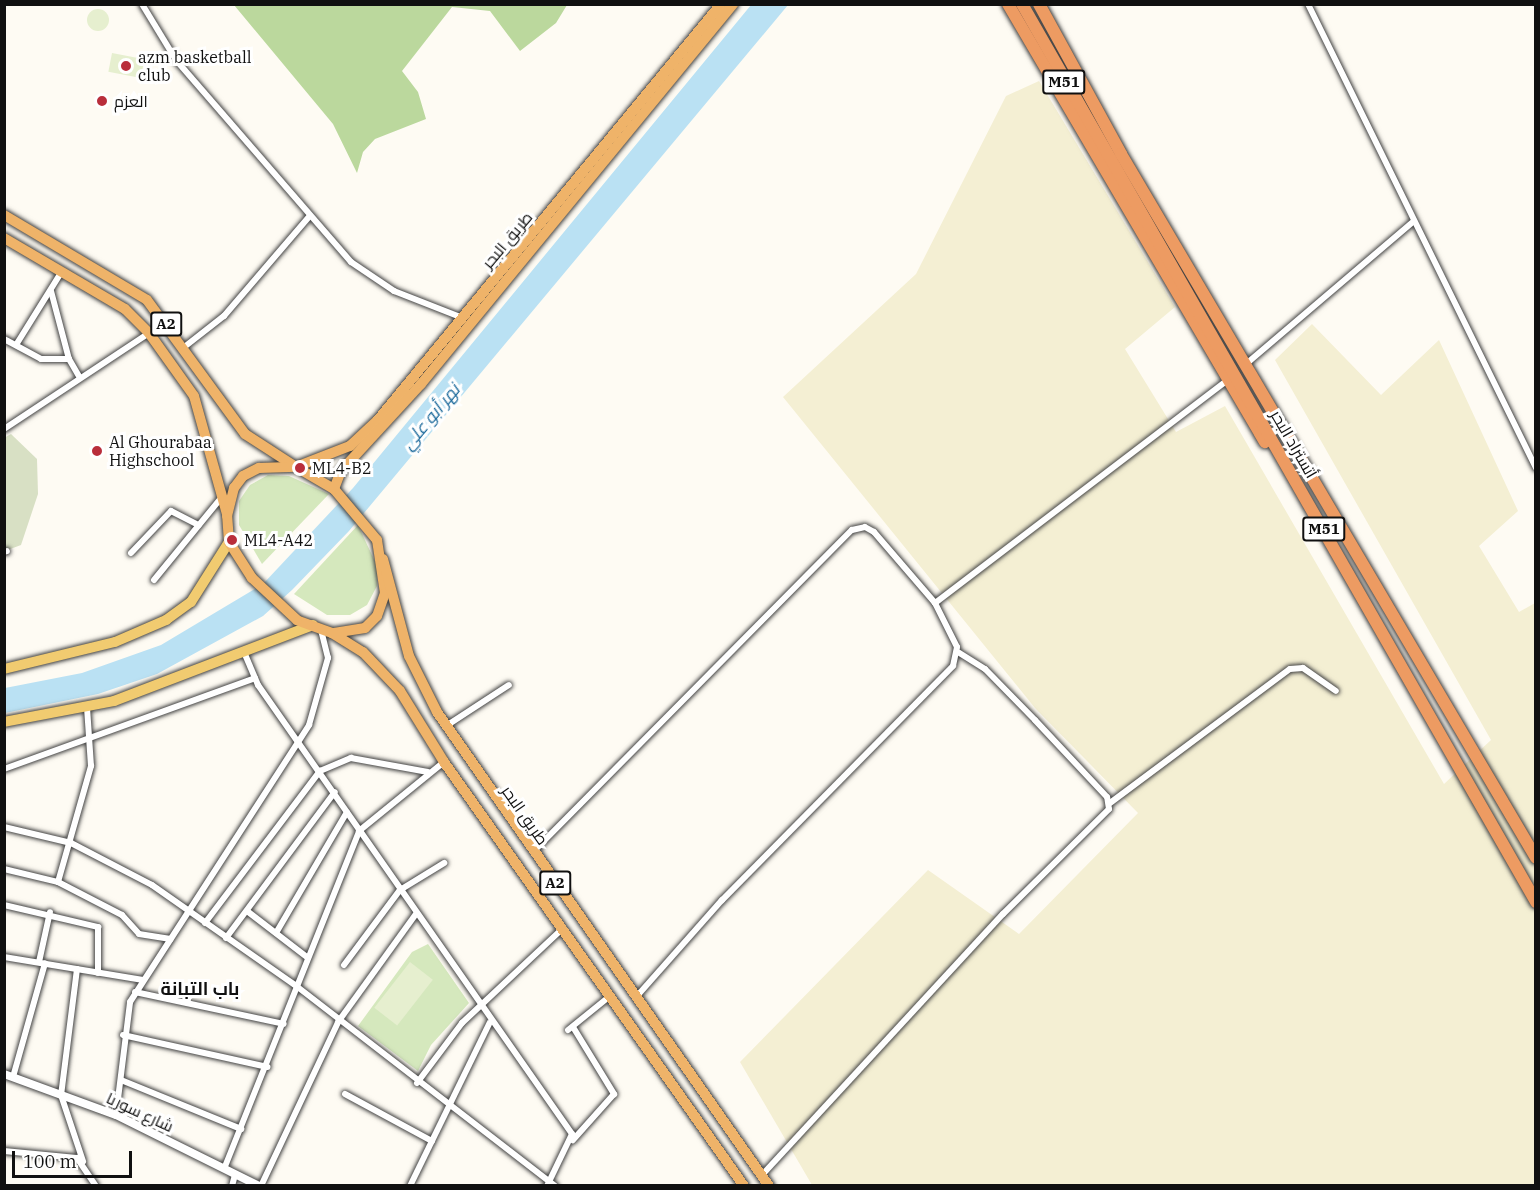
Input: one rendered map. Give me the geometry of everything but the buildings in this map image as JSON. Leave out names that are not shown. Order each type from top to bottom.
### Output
[{"type":"highway","name":"طريق البحر","points":[[296,467],[350,446],[467,319],[721,4]]},
{"type":"highway","name":"طريق البحر","points":[[334,489],[341,471],[733,4]]},
{"type":"highway","points":[[1008,4],[1226,381],[1267,446],[1283,459]]},
{"type":"highway","name":"أتستراد البحر","points":[[1022,4],[1106,159],[1283,459],[1536,902]]},
{"type":"highway","name":"أتستراد البحر","points":[[1039,4],[1120,154],[1536,858]]},
{"type":"highway","name":"A2","points":[[4,215],[147,300],[245,434],[334,489],[368,522],[383,559],[385,593],[377,616],[365,628],[332,633]]},
{"type":"highway","name":"A2","points":[[4,238],[66,272],[125,309],[149,333],[194,396],[227,516],[229,542],[252,578],[280,608],[332,633],[363,652],[400,691],[444,762],[744,1185]]},
{"type":"highway","points":[[66,272],[80,259]]},
{"type":"highway","name":"A2","points":[[227,516],[234,488],[243,476],[259,468],[296,467]]},
{"type":"highway","name":"طريق البحر","points":[[383,559],[409,656],[446,726],[769,1185]]},
{"type":"main road","points":[[4,669],[115,642],[166,620],[191,602],[229,542]]},
{"type":"main road","points":[[4,722],[87,708],[317,627]]},
{"type":"street","points":[[142,4],[176,60],[309,217],[366,274],[467,319]]},
{"type":"street","points":[[1308,4],[1413,222],[1536,468]]},
{"type":"street","points":[[183,348],[224,316],[309,217]]},
{"type":"street","points":[[1246,364],[1413,222]]},
{"type":"street","points":[[16,345],[66,272]]},
{"type":"street","points":[[51,291],[69,359],[80,378]]},
{"type":"street","points":[[4,429],[149,333]]},
{"type":"street","points":[[4,339],[41,358],[69,359]]},
{"type":"street","points":[[935,603],[1226,381]]},
{"type":"street","points":[[154,580],[222,496]]},
{"type":"street","points":[[131,553],[171,511],[199,525]]},
{"type":"street","points":[[533,852],[852,530],[865,527],[874,532],[935,603],[958,652],[1002,686],[1110,803]]},
{"type":"street","points":[[116,1115],[121,1080],[123,1035],[135,992],[300,741],[326,667],[317,627]]},
{"type":"street","points":[[244,652],[255,678],[573,1140]]},
{"type":"street","points":[[637,996],[722,900],[946,674],[958,652]]},
{"type":"street","points":[[762,1175],[1004,914],[1102,821],[1110,803],[1290,669],[1303,668],[1336,691]]},
{"type":"street","points":[[4,769],[255,678]]},
{"type":"street","points":[[446,726],[509,685]]},
{"type":"street","points":[[58,882],[85,798],[93,738],[87,708]]},
{"type":"street","points":[[205,923],[320,771],[351,759],[429,772]]},
{"type":"street","points":[[224,1168],[267,1067],[284,1024],[295,985],[359,831],[444,762]]},
{"type":"street","points":[[226,938],[335,792]]},
{"type":"street","points":[[276,933],[347,812]]},
{"type":"street","points":[[4,827],[71,843],[152,885],[295,985],[338,1022],[551,1184],[573,1140],[614,1094],[571,1028],[611,996]]},
{"type":"street","points":[[344,966],[400,890],[444,863]]},
{"type":"street","points":[[4,869],[58,882],[122,915],[140,934],[171,939]]},
{"type":"street","points":[[4,904],[50,912],[98,927],[98,973]]},
{"type":"street","points":[[247,911],[307,957]]},
{"type":"street","points":[[9,1075],[42,963],[50,912]]},
{"type":"street","points":[[260,1185],[338,1022],[416,914]]},
{"type":"street","points":[[417,1083],[456,1029],[563,927]]},
{"type":"street","points":[[4,957],[143,980]]},
{"type":"street","points":[[77,969],[61,1095],[83,1161],[96,1185]]},
{"type":"street","points":[[135,992],[284,1024]]},
{"type":"street","points":[[410,1185],[490,1022]]},
{"type":"street","points":[[123,1035],[267,1067]]},
{"type":"street","name":"شارع سوريا","points":[[9,1075],[116,1115],[235,1175],[260,1185]]},
{"type":"street","points":[[121,1080],[241,1130]]},
{"type":"street","points":[[345,1094],[432,1141]]},
{"type":"street","points":[[4,1151],[83,1161]]},
{"type":"street","points":[[232,1185],[235,1175]]},
{"type":"shaded area","points":[[1039,81],[1175,307],[1125,349],[1176,432],[1225,406],[1444,784],[1491,740],[1275,360],[1312,324],[1381,395],[1439,340],[1518,511],[1479,546],[1519,612],[1535,603],[1535,1185],[812,1185],[740,1062],[928,870],[1019,934],[1138,813],[1035,708],[783,397],[916,274],[1006,96]]},
{"type":"green space","points":[[234,5],[567,5],[556,23],[520,51],[490,11],[452,7],[402,71],[418,92],[426,119],[375,139],[363,152],[357,173],[333,124]]},
{"type":"green space","points":[[98,9],[106,12],[109,20],[106,28],[98,31],[90,28],[87,20],[90,12]]},
{"type":"green space","name":"azm basketball club","points":[[112,53],[144,59],[141,78],[108,72]]},
{"type":"green space","points":[[11,434],[37,459],[38,494],[21,545],[5,551],[4,438]]},
{"type":"green space","points":[[268,475],[289,476],[329,494],[262,564],[239,525],[239,501],[250,485]]},
{"type":"green space","points":[[358,525],[377,566],[377,586],[367,605],[350,615],[327,615],[294,594]]},
{"type":"green space","points":[[428,944],[469,1003],[431,1045],[418,1071],[358,1026],[412,952]]},
{"type":"green space","points":[[410,962],[433,980],[397,1026],[374,1008]]},
{"type":"water","name":"نهر أبو علي","points":[[751,5],[788,5],[349,531],[292,590],[263,616],[157,674],[98,694],[5,713],[5,688],[82,673],[161,645],[263,584],[353,488]]},
{"type":"place","name":"azm basketball club","points":[[126,66]]},
{"type":"place","name":"العزم","points":[[102,101]]},
{"type":"place","name":"Al Ghourabaa Highschool","points":[[97,451]]},
{"type":"place","name":"ML4-B2","points":[[300,468]]},
{"type":"place","name":"ML4-A42","points":[[232,540]]},
{"type":"district","name":"باب التبانة","points":[[200,989]]}]
